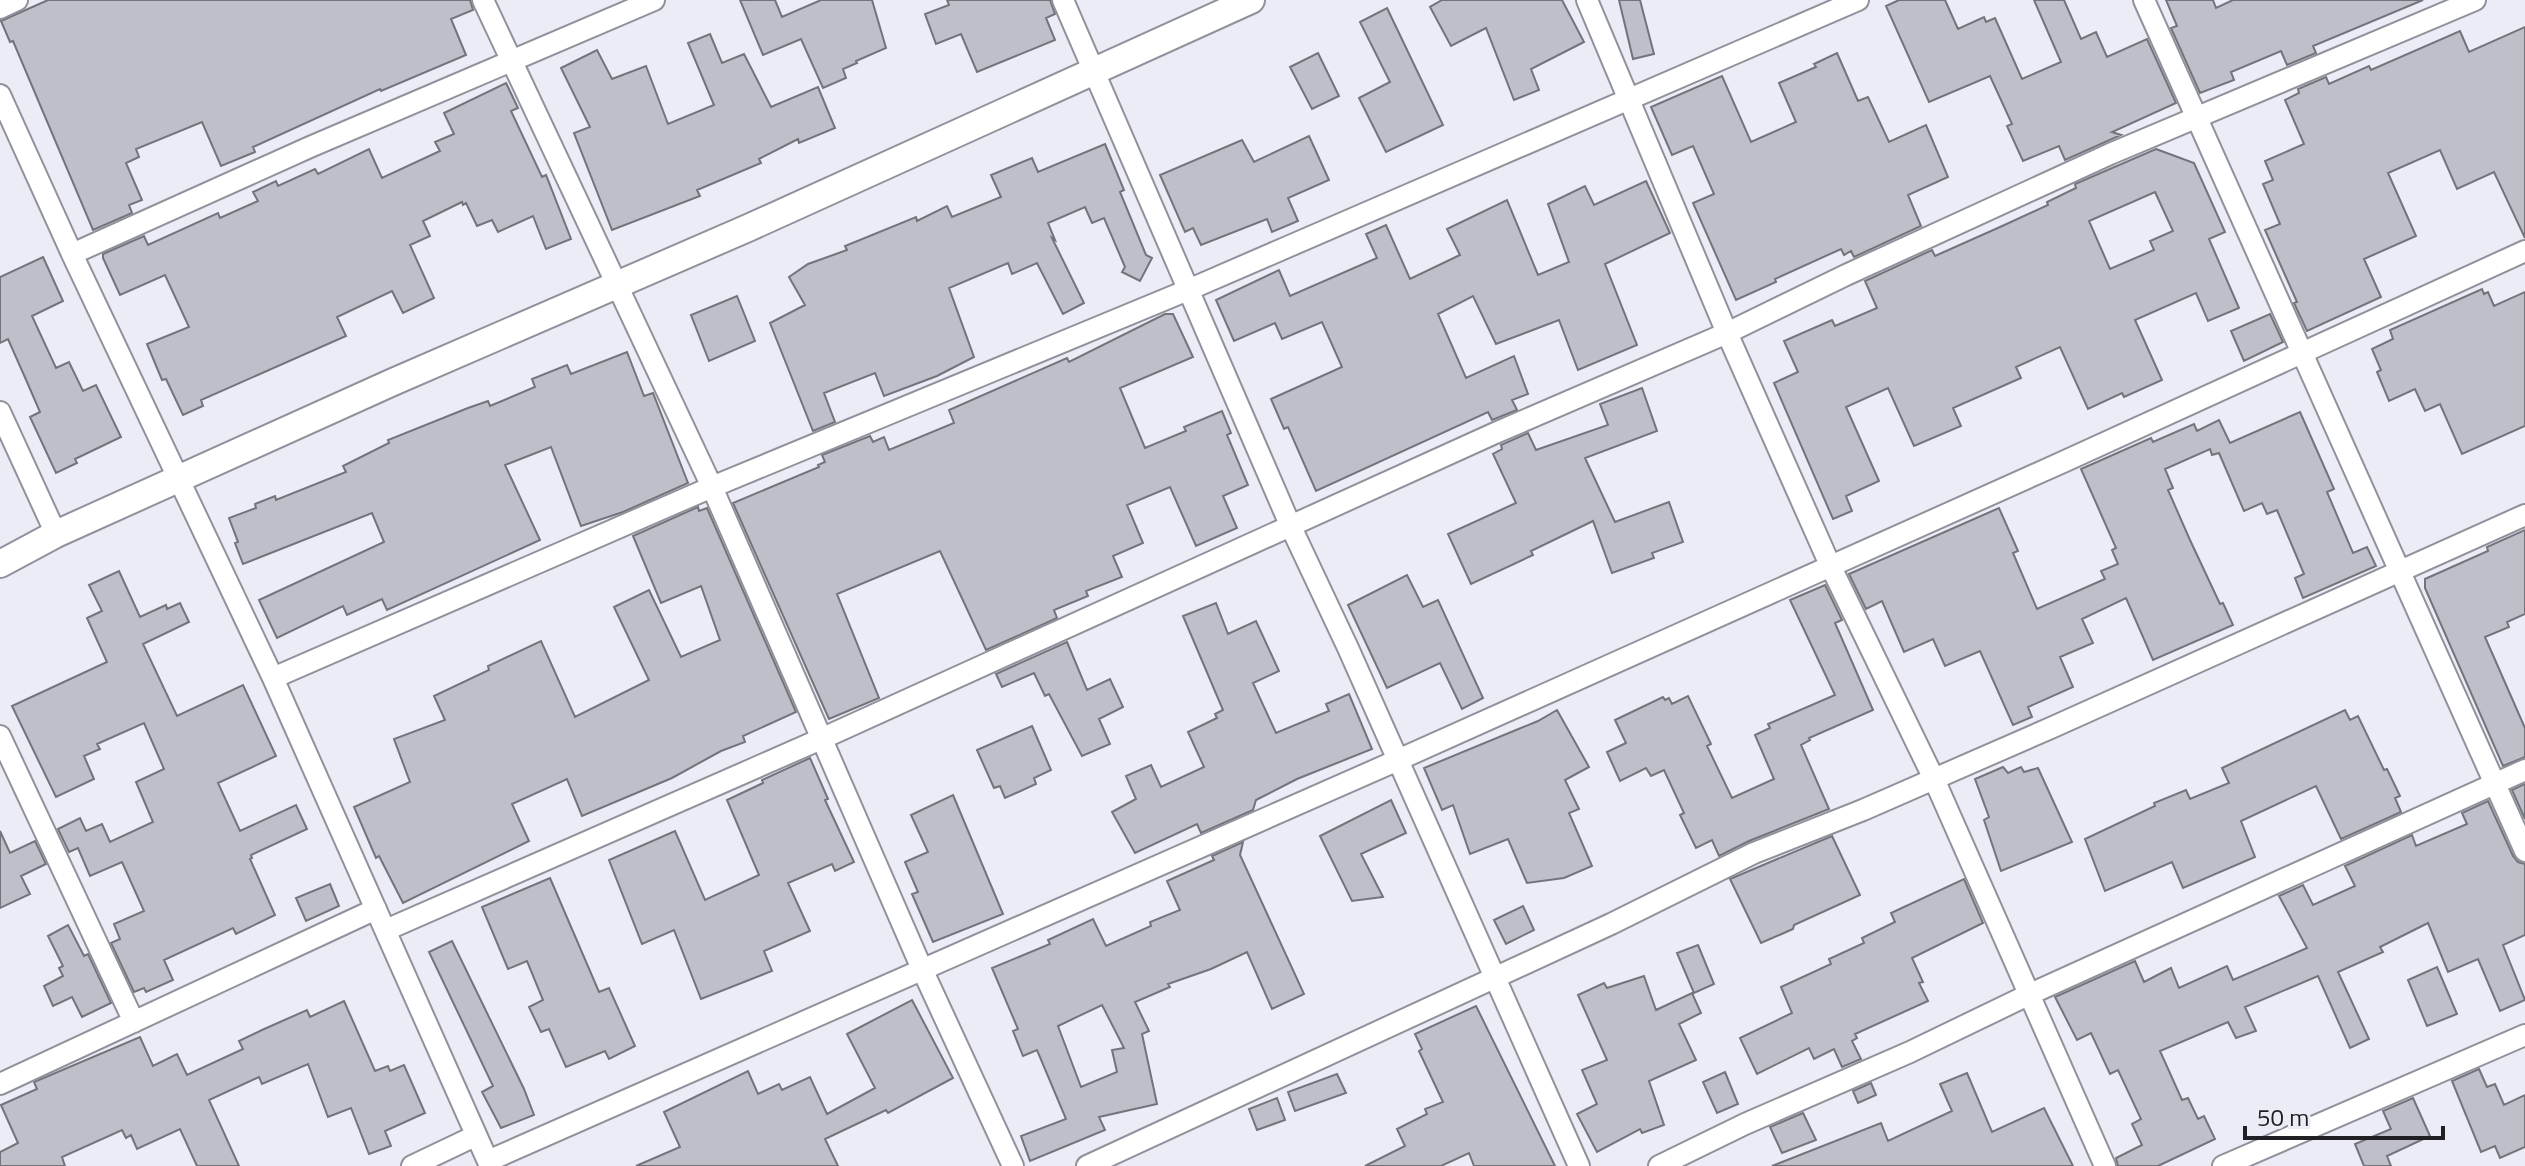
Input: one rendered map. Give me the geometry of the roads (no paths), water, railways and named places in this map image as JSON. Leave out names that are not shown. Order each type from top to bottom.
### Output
[{"type":"street","points":[[0,8],[17,0]]},
{"type":"street","points":[[483,0],[712,487],[922,969],[1013,1166]]},
{"type":"street","points":[[72,254],[324,141],[654,0]]},
{"type":"street","points":[[1063,0],[1291,527],[1579,1166]]},
{"type":"street","points":[[0,564],[56,534],[393,382],[616,286],[1251,0]]},
{"type":"street","points":[[1587,0],[1727,333],[1830,565],[1934,779],[2105,1166]]},
{"type":"street","points":[[273,678],[712,487],[1188,290],[1858,0]]},
{"type":"street","points":[[2144,0],[2525,851]]},
{"type":"street","points":[[386,930],[821,739],[1493,434],[1727,333],[1874,262],[2195,118],[2475,0]]},
{"type":"street","points":[[0,95],[273,678],[489,1164],[2179,410],[2525,251]]},
{"type":"street","points":[[0,412],[56,534]]},
{"type":"street","points":[[1087,1166],[1496,978],[1754,853],[1934,779],[2525,515]]},
{"type":"street","points":[[0,736],[134,1022]]},
{"type":"street","points":[[1659,1166],[2525,770]]},
{"type":"street","points":[[0,1084],[376,909]]},
{"type":"street","points":[[2223,1166],[2525,1035]]},
{"type":"street","points":[[412,1166],[475,1136]]}]
